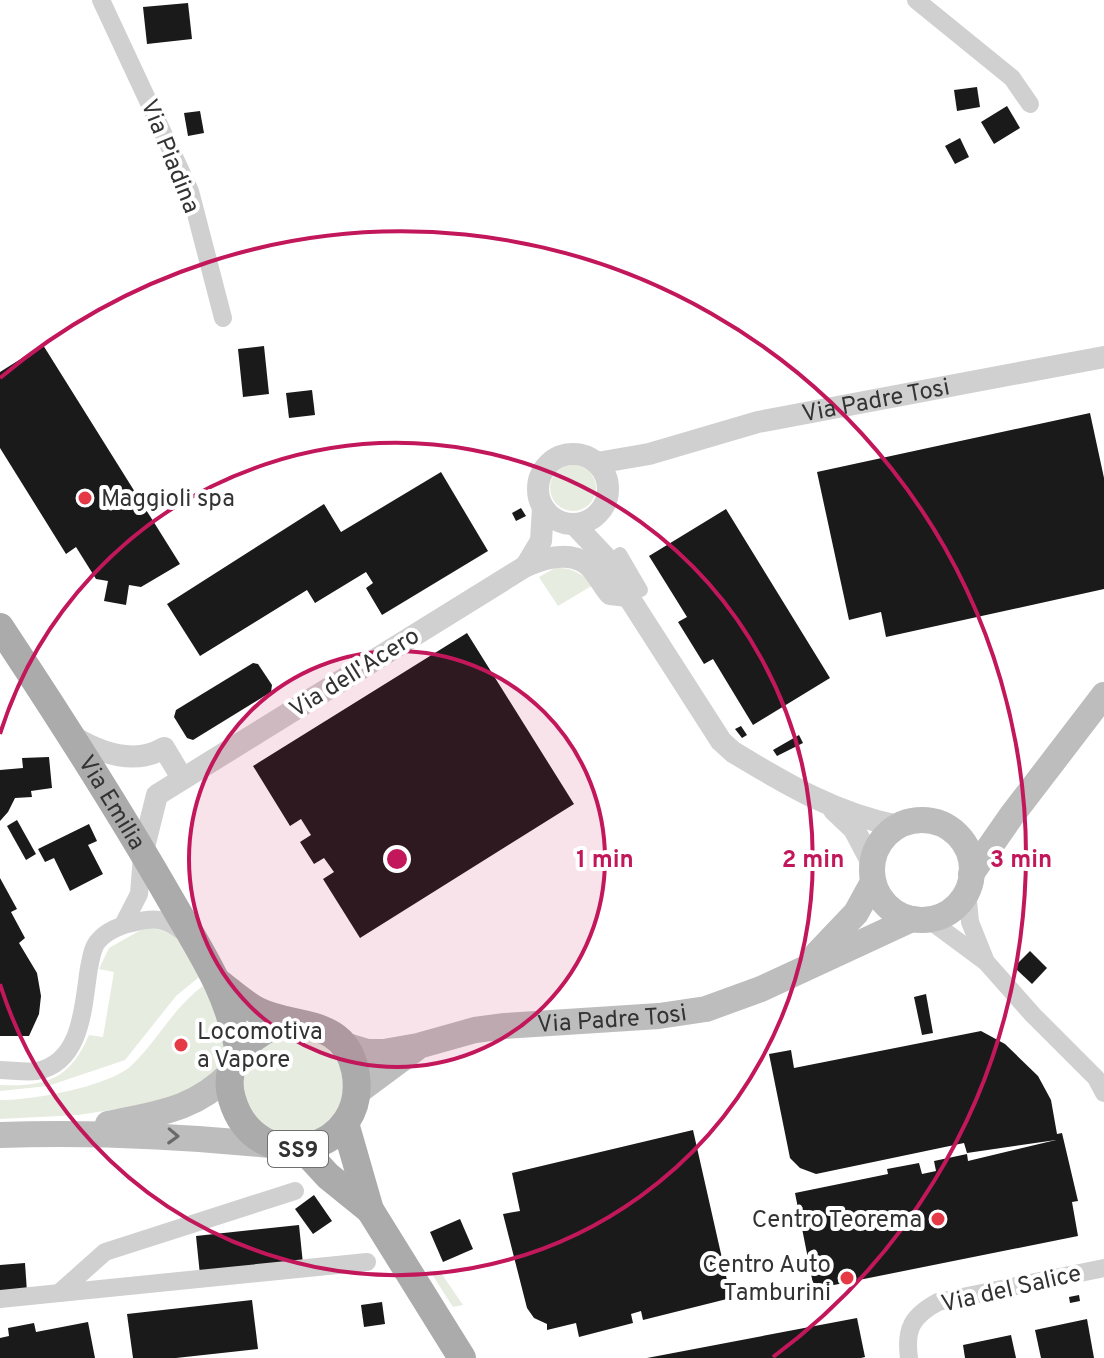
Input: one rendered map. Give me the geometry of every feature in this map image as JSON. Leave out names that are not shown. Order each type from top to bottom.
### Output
[{"type":"main road","name":"Via Emilia","points":[[0,627],[143,851],[218,982],[234,1021],[235,1063],[230,1095],[238,1116],[251,1133],[270,1145]]},
{"type":"main road","name":"Via Padre Tosi","points":[[344,1045],[367,1052],[418,1046],[475,1030],[505,1026],[659,1016],[706,1009],[761,989],[920,919],[944,914],[958,904],[1012,815],[1104,695]]},
{"type":"main road","points":[[898,826],[925,820],[951,829],[976,828],[1012,815]]},
{"type":"main road","name":"Via Padre Tosi","points":[[800,970],[856,913],[873,872],[877,848],[886,835],[898,826]]},
{"type":"main road","points":[[951,829],[963,841],[970,857],[969,882]]},
{"type":"main road","points":[[873,872],[878,895],[887,906],[920,919]]},
{"type":"main road","name":"Via Emilia","points":[[218,982],[257,1011],[319,1027],[344,1045]]},
{"type":"main road","points":[[67,1133],[180,1108],[213,1091],[252,1037],[269,1026],[289,1021]]},
{"type":"main road","points":[[344,1045],[355,1068],[357,1092]]},
{"type":"main road","name":"Via Padre Tosi","points":[[357,1092],[418,1046]]},
{"type":"main road","name":"SS9","points":[[270,1145],[303,1149],[319,1144],[345,1123],[353,1109],[357,1092]]},
{"type":"main road","name":"SS9","points":[[345,1123],[370,1210],[462,1358]]},
{"type":"main road","points":[[0,1135],[67,1133],[193,1137],[270,1145]]},
{"type":"main road","name":"SS9","points":[[303,1149],[328,1176],[370,1210]]},
{"type":"street","name":"Via Piadina","points":[[101,0],[190,191],[223,318]]},
{"type":"street","points":[[916,0],[1012,78],[1030,104]]},
{"type":"street","name":"Via Padre Tosi","points":[[543,508],[539,499],[539,481],[547,465],[563,456],[572,454],[597,463],[649,454],[758,422],[1104,357]]},
{"type":"street","name":"Via Padre Tosi","points":[[571,524],[592,518],[620,478],[649,454]]},
{"type":"street","points":[[597,463],[606,478],[603,504],[614,557],[721,741],[733,752],[830,807],[898,826]]},
{"type":"street","points":[[543,508],[550,515],[571,524],[614,557]]},
{"type":"street","points":[[531,564],[541,541],[543,508]]},
{"type":"street","name":"Via dell'Acero","points":[[143,851],[157,795],[531,564],[571,524]]},
{"type":"street","points":[[531,564],[559,557],[574,559],[588,565],[610,594],[634,593]]},
{"type":"street","points":[[72,736],[92,748],[129,757],[152,755],[164,748],[182,778]]},
{"type":"street","points":[[830,807],[854,829],[873,872]]},
{"type":"street","points":[[123,925],[139,894],[143,851]]},
{"type":"street","points":[[969,882],[970,922],[986,962]]},
{"type":"street","points":[[0,1070],[37,1071],[55,1063],[70,1050],[78,1034],[97,941],[123,925],[149,918],[166,919],[193,939]]},
{"type":"street","points":[[920,919],[986,962],[1096,1078],[1104,1093]]},
{"type":"street","points":[[59,1293],[105,1252],[295,1191]]},
{"type":"street","points":[[0,1299],[367,1262]]},
{"type":"street","name":"Via del Salice","points":[[909,1358],[906,1339],[914,1319],[938,1302],[1104,1268]]},
{"type":"shaded area","points":[[573,465],[589,472],[596,488],[589,504],[573,511],[557,504],[550,488],[557,472]]},
{"type":"shaded area","points":[[555,568],[576,572],[593,585],[558,606],[539,577]]},
{"type":"shaded area","points":[[146,927],[175,937],[185,949],[199,977],[176,996],[125,1060],[48,1086],[0,1091],[0,1085],[31,1084],[55,1077],[74,1062],[89,1035],[103,1037],[114,972],[99,969],[109,948]]},
{"type":"shaded area","points":[[203,986],[226,1027],[228,1043],[215,1075],[190,1098],[78,1115],[0,1119],[0,1100],[69,1091],[122,1073]]},
{"type":"shaded area","points":[[285,1035],[309,1038],[326,1048],[334,1057],[343,1079],[341,1102],[336,1113],[311,1136],[282,1139],[245,1110],[241,1078],[256,1049]]},
{"type":"shaded area","points":[[430,1271],[441,1273],[463,1305],[453,1307]]},
{"type":"building","points":[[188,3],[192,39],[147,44],[143,7]]},
{"type":"building","points":[[977,87],[980,107],[957,111],[954,90]]},
{"type":"building","points":[[1007,106],[1020,128],[994,144],[981,122]]},
{"type":"building","points":[[200,111],[204,133],[188,136],[184,113]]},
{"type":"building","points":[[960,138],[969,157],[955,164],[945,146]]},
{"type":"building","name":"Maggioli spa","points":[[43,345],[180,564],[141,587],[129,585],[126,605],[104,601],[108,581],[96,579],[76,547],[66,554],[0,448],[0,372]]},
{"type":"building","points":[[264,346],[269,394],[243,397],[238,349]]},
{"type":"building","points":[[312,390],[315,415],[289,418],[286,393]]},
{"type":"building","points":[[1090,413],[1104,478],[1104,589],[886,637],[881,612],[849,620],[817,472]]},
{"type":"building","points":[[441,472],[488,551],[382,615],[366,588],[373,583],[366,572],[315,603],[307,590],[200,656],[167,604],[324,504],[341,532]]},
{"type":"building","points":[[521,508],[526,516],[516,521],[512,513]]},
{"type":"building","points":[[726,509],[830,678],[753,725],[713,659],[704,664],[678,622],[687,617],[649,556]]},
{"type":"building","points":[[467,633],[574,804],[360,938],[323,879],[334,872],[324,858],[314,864],[300,842],[311,835],[301,819],[290,826],[253,766]]},
{"type":"building","points":[[253,663],[258,664],[272,685],[271,692],[193,740],[187,738],[174,717],[176,710]]},
{"type":"building","points":[[741,726],[747,735],[742,738],[735,729]]},
{"type":"building","points":[[799,735],[803,743],[777,756],[773,750]]},
{"type":"building","points":[[49,757],[52,788],[31,791],[32,797],[15,798],[0,821],[0,770],[23,768],[22,758]]},
{"type":"building","points":[[17,820],[36,854],[26,860],[7,826]]},
{"type":"building","points":[[89,824],[97,841],[88,845],[103,874],[70,891],[54,858],[45,862],[38,849]]},
{"type":"building","points":[[0,878],[17,909],[11,912],[25,938],[19,943],[37,973],[41,996],[39,1014],[29,1036],[0,1036]]},
{"type":"building","points":[[1030,951],[1047,968],[1032,984],[1014,967]]},
{"type":"building","points":[[926,994],[933,1033],[922,1035],[914,997]]},
{"type":"building","points":[[981,1031],[1005,1044],[1038,1076],[1051,1100],[1057,1134],[1062,1133],[1078,1201],[1072,1202],[1078,1236],[814,1289],[795,1193],[888,1174],[887,1169],[919,1163],[922,1174],[936,1171],[934,1161],[967,1154],[968,1161],[1056,1140],[967,1153],[964,1143],[816,1174],[800,1168],[790,1158],[769,1054],[791,1050],[794,1068]]},
{"type":"building","points":[[693,1130],[731,1298],[643,1320],[641,1311],[631,1314],[633,1323],[579,1337],[576,1323],[547,1330],[547,1324],[534,1318],[527,1308],[503,1214],[520,1211],[512,1173]]},
{"type":"building","points":[[314,1195],[332,1221],[313,1234],[295,1209]]},
{"type":"building","points":[[460,1219],[473,1249],[443,1262],[430,1232]]},
{"type":"building","points":[[299,1225],[303,1264],[200,1275],[196,1236]]},
{"type":"building","points":[[25,1263],[27,1292],[0,1294],[0,1265]]},
{"type":"building","points":[[1079,1295],[1080,1301],[1070,1303],[1069,1297]]},
{"type":"building","points":[[252,1300],[258,1349],[176,1358],[133,1358],[127,1314]]},
{"type":"building","points":[[382,1302],[385,1324],[364,1327],[361,1305]]},
{"type":"building","points":[[857,1318],[865,1357],[861,1358],[647,1358]]},
{"type":"building","points":[[1087,1319],[1094,1358],[1041,1358],[1035,1330]]},
{"type":"building","points":[[88,1322],[95,1358],[0,1358],[0,1338],[9,1336],[8,1328],[34,1323],[36,1332]]},
{"type":"building","points":[[1011,1335],[1016,1358],[965,1358],[963,1345]]},
{"type":"place","name":"Maggioli spa","points":[[85,498]]},
{"type":"place","name":"Locomotiva a Vapore","points":[[181,1045]]},
{"type":"place","name":"Centro Teorema","points":[[938,1219]]},
{"type":"place","name":"Centro Auto Tamburini","points":[[847,1278]]}]
